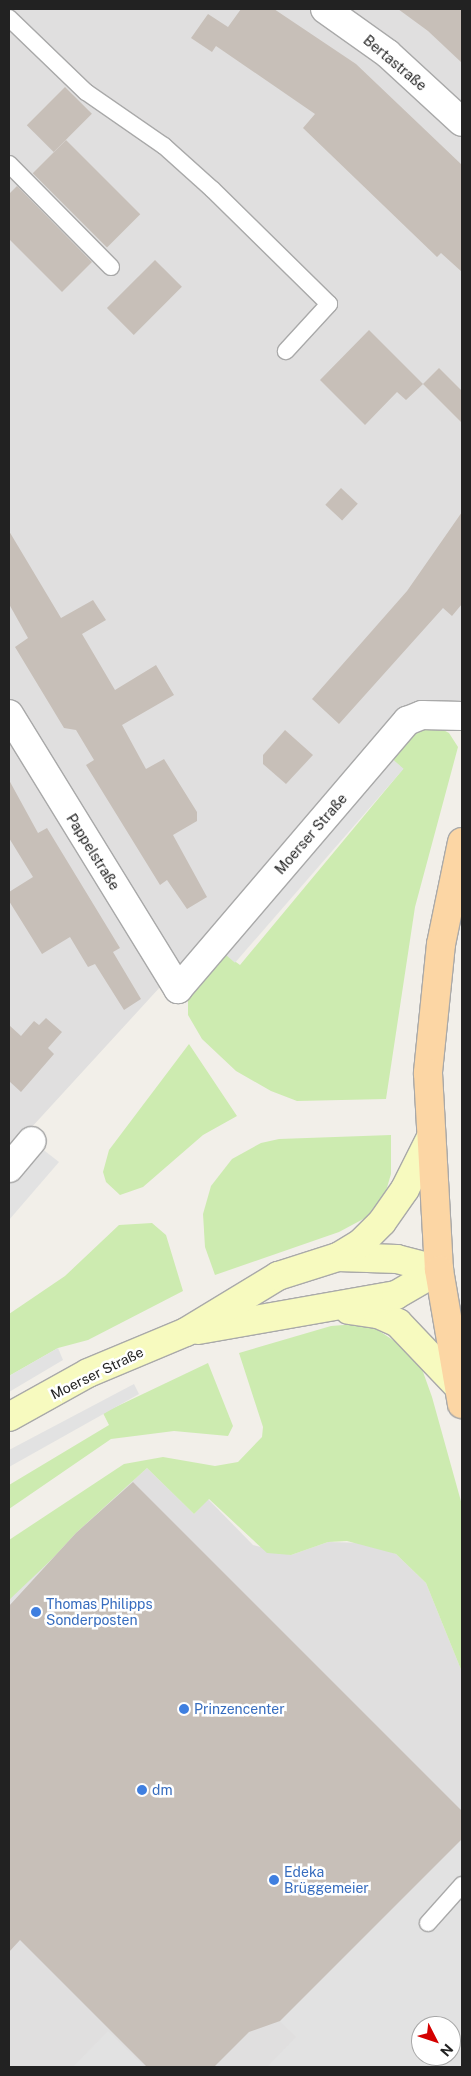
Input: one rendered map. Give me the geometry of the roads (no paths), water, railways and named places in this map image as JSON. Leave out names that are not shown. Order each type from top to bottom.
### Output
[{"type":"main road","name":"Moerser Straße","points":[[439,1270],[430,1139],[434,994],[462,842]]},
{"type":"main road","name":"Moerser Straße","points":[[338,1257],[382,1222],[430,1139]]},
{"type":"main road","name":"Moerser Straße","points":[[9,1417],[88,1373],[186,1332],[278,1276],[338,1257],[397,1259],[439,1270]]},
{"type":"main road","name":"Moerser Straße","points":[[186,1332],[396,1295],[439,1270]]},
{"type":"main road","points":[[439,1270],[460,1395]]},
{"type":"main road","name":"Moerser Straße","points":[[332,1307],[378,1314],[398,1323],[460,1395]]},
{"type":"street","name":"Bertastraße","points":[[325,9],[388,54],[462,122]]},
{"type":"street","name":"Pappelstraße","points":[[9,714],[178,990]]},
{"type":"street","name":"Moerser Straße","points":[[178,990],[407,722],[422,715],[462,716]]},
{"type":"street","points":[[9,1168],[32,1141]]},
{"type":"lane","points":[[9,18],[86,92],[164,146],[212,189],[329,304],[286,351]]},
{"type":"lane","points":[[9,164],[111,267]]},
{"type":"lane","points":[[428,1923],[462,1885]]},
{"type":"place","name":"Thomas Philipps Sonderposten","points":[[36,1612]]},
{"type":"place","name":"Prinzencenter","points":[[184,1709]]},
{"type":"place","name":"dm","points":[[142,1790]]},
{"type":"place","name":"Edeka Brüggemeier","points":[[274,1880]]}]
